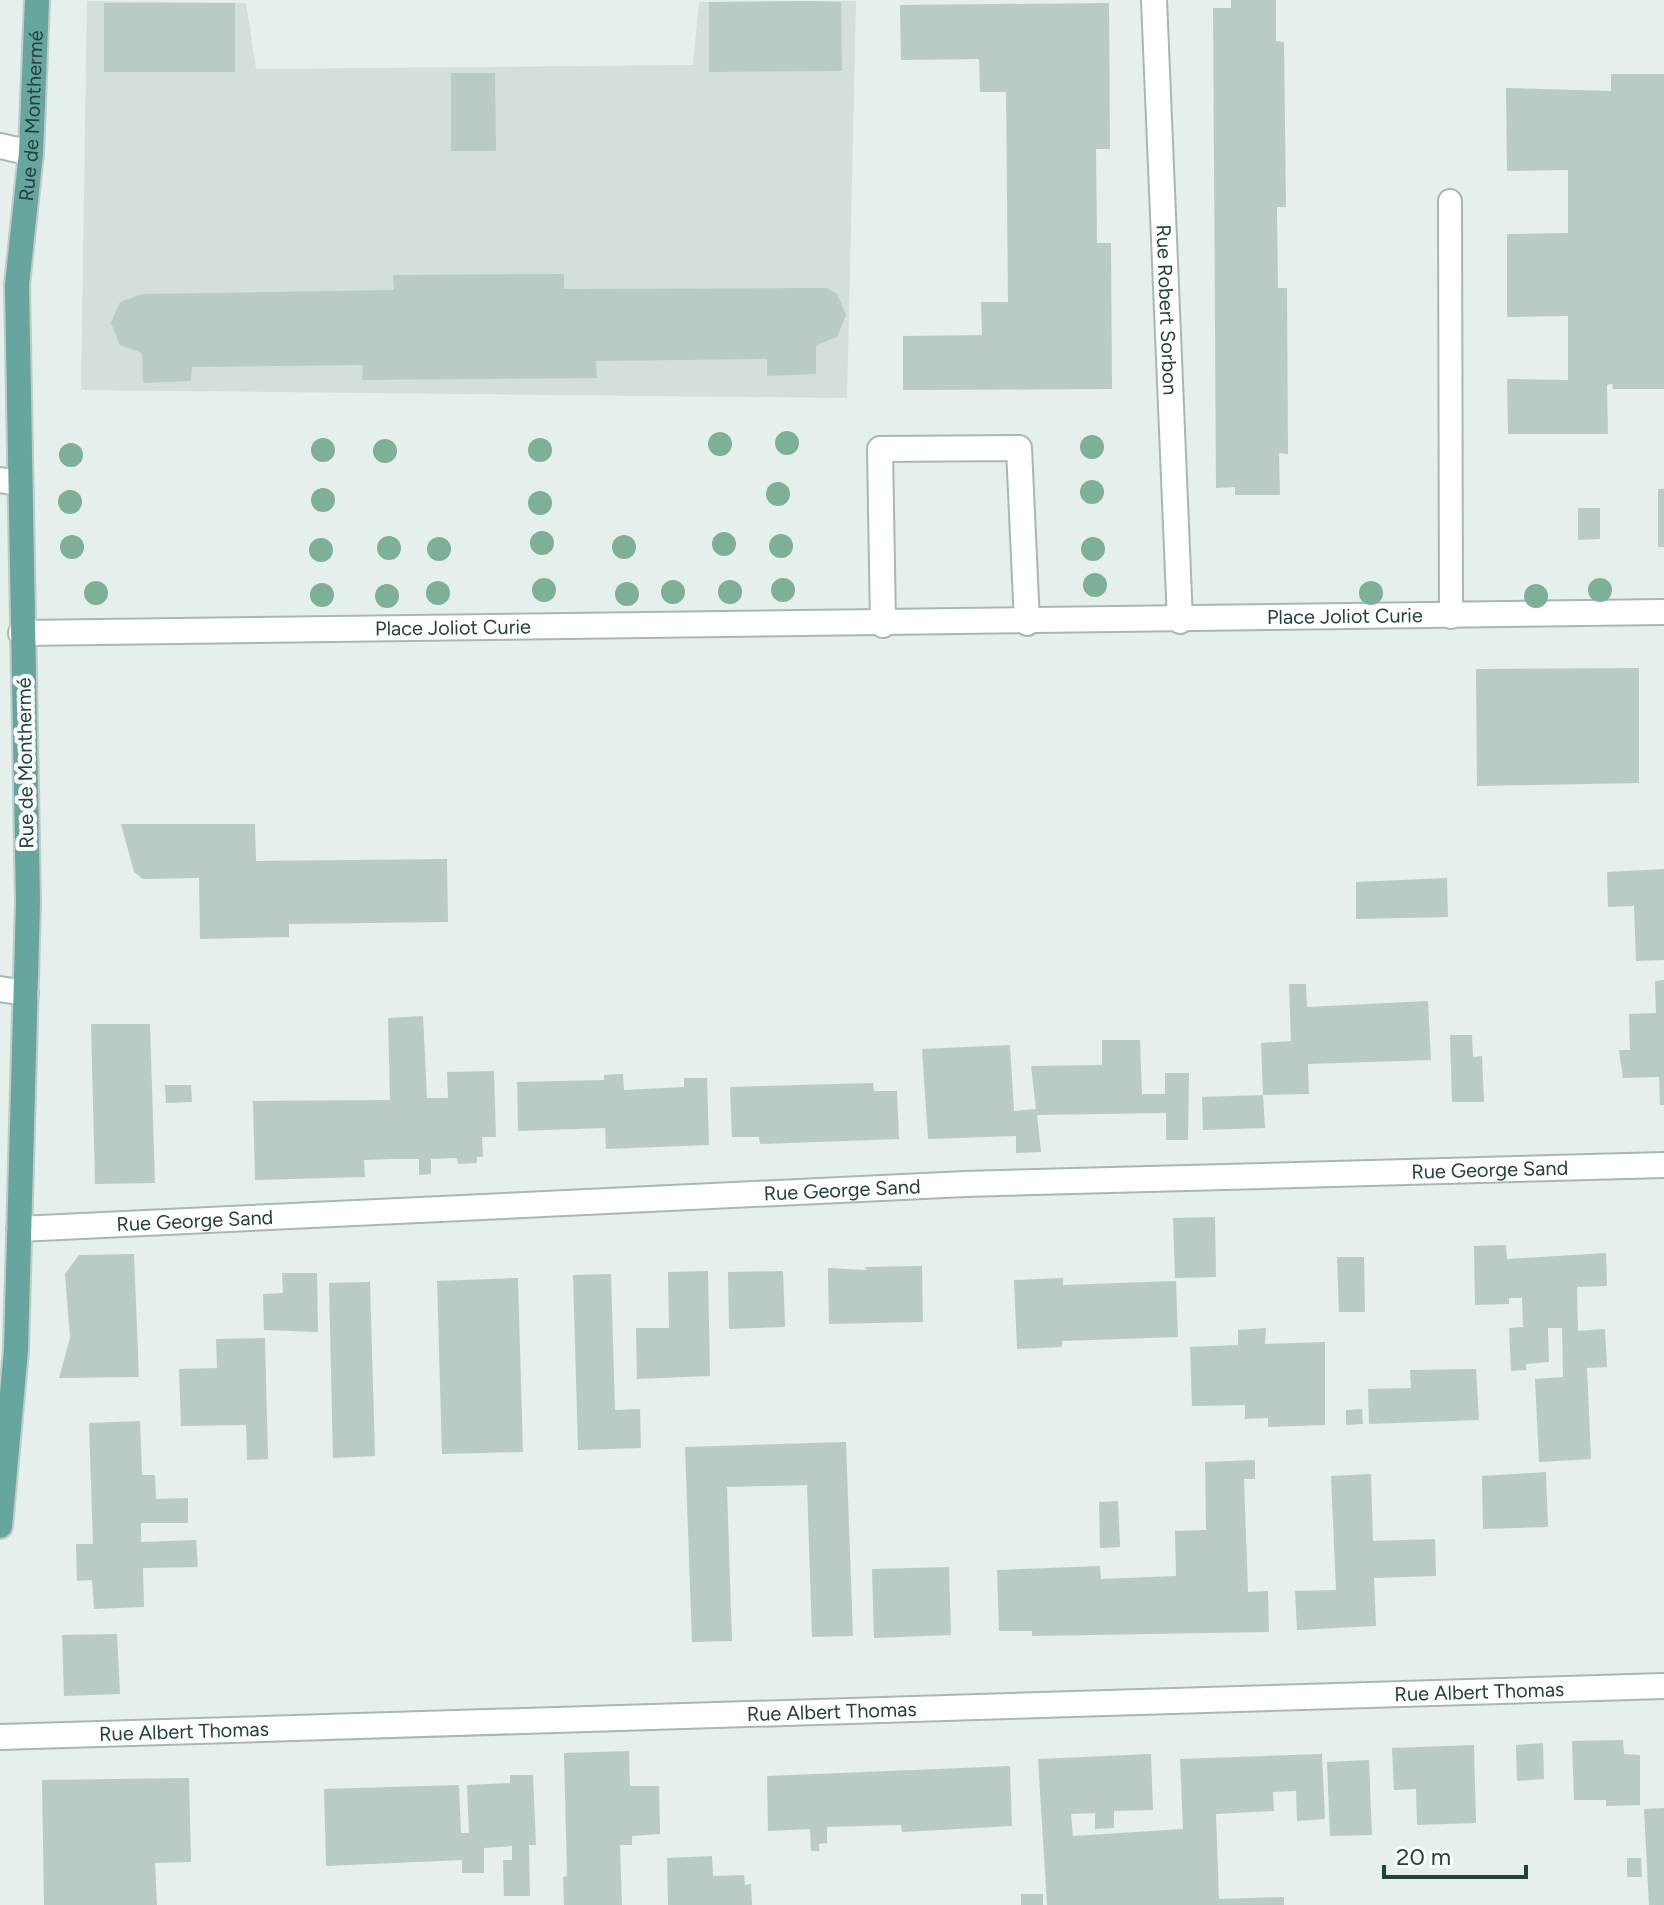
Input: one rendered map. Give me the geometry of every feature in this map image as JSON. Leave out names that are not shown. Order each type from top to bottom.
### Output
[{"type":"main road","name":"Rue de Monthermé","points":[[0,1526],[7,1368],[19,1229],[28,902],[21,633],[9,481],[17,285],[31,153],[37,0]]},
{"type":"street","name":"Rue Robert Sorbon","points":[[1154,0],[1180,621]]},
{"type":"street","points":[[0,146],[31,153]]},
{"type":"street","points":[[883,625],[880,449],[1019,448],[1027,623]]},
{"type":"street","name":"Place Joliot Curie","points":[[21,633],[883,625],[1664,612]]},
{"type":"street","points":[[0,989],[26,993]]},
{"type":"street","name":"Rue George Sand","points":[[19,1229],[949,1184],[1664,1165]]},
{"type":"street","name":"Rue Albert Thomas","points":[[0,1737],[1664,1686]]},
{"type":"lane","points":[[1450,201],[1451,617]]},
{"type":"shaded area","points":[[87,1],[246,3],[256,69],[693,65],[699,2],[856,1],[847,398],[81,390]]},
{"type":"building","points":[[1231,0],[1276,0],[1276,41],[1284,42],[1286,207],[1277,207],[1277,213],[1278,288],[1287,288],[1288,454],[1279,453],[1280,495],[1235,495],[1235,487],[1216,488],[1213,8],[1231,8]]},
{"type":"building","points":[[709,2],[841,2],[842,71],[709,72]]},
{"type":"building","points":[[104,3],[235,3],[235,72],[104,72]]},
{"type":"building","points":[[1109,3],[1110,149],[1096,149],[1097,243],[1111,243],[1112,389],[903,390],[903,336],[982,335],[981,302],[1008,302],[1006,92],[980,92],[979,59],[901,60],[900,5]]},
{"type":"building","points":[[451,73],[495,73],[496,151],[451,151]]},
{"type":"building","points":[[1611,74],[1664,74],[1664,389],[1613,389],[1612,384],[1607,385],[1608,434],[1508,434],[1507,379],[1568,380],[1568,316],[1507,317],[1507,234],[1568,233],[1568,170],[1507,171],[1506,88],[1611,91]]},
{"type":"building","points":[[564,274],[564,289],[827,288],[837,294],[846,315],[837,337],[816,345],[816,374],[767,376],[767,359],[596,361],[597,378],[362,380],[363,365],[192,367],[191,381],[143,383],[142,353],[120,345],[111,323],[120,302],[142,294],[394,290],[393,275]]},
{"type":"building","points":[[1658,489],[1664,489],[1664,547],[1658,547]]},
{"type":"building","points":[[1578,508],[1600,508],[1600,539],[1578,540]]},
{"type":"building","points":[[1639,668],[1639,783],[1477,786],[1476,669]]},
{"type":"building","points":[[121,824],[255,824],[256,861],[447,859],[448,922],[289,924],[289,937],[200,939],[199,878],[143,879],[134,872]]},
{"type":"building","points":[[1664,869],[1664,960],[1636,961],[1634,906],[1608,907],[1607,872]]},
{"type":"building","points":[[1447,878],[1448,917],[1356,919],[1356,882]]},
{"type":"building","points":[[1664,980],[1664,1105],[1660,1105],[1659,1077],[1623,1078],[1619,1050],[1630,1050],[1629,1014],[1656,1013],[1655,981]]},
{"type":"building","points":[[1289,984],[1306,984],[1307,1007],[1428,1001],[1431,1060],[1308,1064],[1309,1094],[1263,1095],[1261,1043],[1291,1041]]},
{"type":"building","points":[[423,1016],[427,1098],[448,1098],[447,1072],[494,1071],[496,1137],[482,1137],[483,1157],[477,1157],[477,1163],[458,1164],[457,1158],[431,1159],[431,1174],[419,1175],[419,1159],[364,1160],[365,1177],[255,1180],[253,1101],[390,1100],[388,1018]]},
{"type":"building","points":[[91,1024],[150,1024],[155,1183],[95,1184]]},
{"type":"building","points":[[1450,1035],[1472,1035],[1473,1057],[1482,1056],[1484,1102],[1452,1102]]},
{"type":"building","points":[[1102,1040],[1140,1040],[1142,1094],[1165,1094],[1165,1073],[1189,1073],[1188,1140],[1166,1140],[1166,1113],[1037,1115],[1041,1152],[1016,1153],[1016,1136],[928,1139],[922,1049],[1010,1045],[1014,1111],[1036,1109],[1031,1066],[1102,1065]]},
{"type":"building","points":[[623,1074],[624,1090],[684,1087],[684,1078],[707,1078],[709,1145],[606,1149],[605,1128],[518,1131],[517,1082],[604,1080],[604,1075]]},
{"type":"building","points":[[873,1083],[874,1091],[897,1091],[899,1139],[760,1144],[759,1137],[732,1137],[730,1087]]},
{"type":"building","points":[[165,1085],[191,1085],[192,1102],[166,1103]]},
{"type":"building","points":[[1263,1095],[1265,1128],[1203,1130],[1202,1097]]},
{"type":"building","points":[[1215,1217],[1216,1277],[1175,1278],[1173,1218]]},
{"type":"building","points":[[1506,1245],[1507,1259],[1606,1253],[1607,1286],[1577,1287],[1578,1331],[1605,1329],[1607,1367],[1587,1368],[1591,1459],[1539,1462],[1535,1379],[1563,1377],[1562,1328],[1548,1328],[1549,1362],[1526,1364],[1526,1370],[1511,1371],[1509,1328],[1523,1327],[1522,1298],[1509,1298],[1509,1304],[1475,1305],[1474,1246]]},
{"type":"building","points":[[134,1254],[139,1377],[59,1378],[70,1338],[65,1274],[79,1255]]},
{"type":"building","points":[[1337,1257],[1364,1257],[1365,1312],[1339,1312]]},
{"type":"building","points":[[922,1266],[923,1322],[829,1324],[828,1268],[866,1270],[865,1267]]},
{"type":"building","points":[[708,1271],[710,1376],[637,1379],[636,1328],[669,1328],[668,1272]]},
{"type":"building","points":[[783,1271],[785,1327],[729,1329],[728,1272]]},
{"type":"building","points":[[282,1273],[317,1273],[318,1332],[264,1330],[263,1294],[283,1293]]},
{"type":"building","points":[[611,1274],[615,1410],[640,1409],[641,1448],[578,1450],[573,1275]]},
{"type":"building","points":[[518,1278],[523,1452],[442,1454],[437,1281]]},
{"type":"building","points":[[1063,1278],[1063,1285],[1176,1281],[1178,1337],[1062,1341],[1062,1347],[1017,1349],[1014,1280]]},
{"type":"building","points":[[370,1282],[375,1456],[333,1458],[329,1283]]},
{"type":"building","points":[[1266,1328],[1265,1344],[1325,1342],[1325,1425],[1268,1427],[1268,1418],[1245,1419],[1245,1405],[1192,1406],[1190,1347],[1238,1345],[1238,1330]]},
{"type":"building","points":[[265,1338],[268,1459],[247,1460],[246,1425],[181,1426],[179,1369],[217,1368],[216,1339]]},
{"type":"building","points":[[1476,1369],[1479,1420],[1369,1424],[1368,1389],[1411,1388],[1410,1370]]},
{"type":"building","points":[[1362,1409],[1363,1424],[1346,1425],[1346,1410]]},
{"type":"building","points":[[140,1421],[142,1475],[155,1475],[156,1499],[188,1498],[188,1523],[141,1523],[141,1542],[196,1540],[198,1567],[143,1568],[144,1607],[94,1609],[92,1580],[77,1581],[76,1544],[93,1544],[89,1423]]},
{"type":"building","points":[[846,1442],[853,1636],[812,1637],[807,1485],[727,1487],[732,1641],[692,1642],[685,1447]]},
{"type":"building","points":[[1255,1460],[1255,1479],[1244,1479],[1248,1592],[1268,1591],[1269,1632],[1032,1636],[1032,1631],[999,1631],[997,1570],[1100,1566],[1101,1579],[1176,1576],[1175,1531],[1206,1530],[1205,1462]]},
{"type":"building","points":[[1546,1472],[1548,1527],[1483,1529],[1482,1476]]},
{"type":"building","points":[[1371,1474],[1373,1541],[1435,1539],[1436,1576],[1374,1578],[1376,1626],[1297,1630],[1295,1591],[1336,1590],[1331,1476]]},
{"type":"building","points":[[1118,1501],[1120,1547],[1100,1548],[1099,1502]]},
{"type":"building","points":[[949,1567],[951,1635],[874,1638],[872,1569]]},
{"type":"building","points":[[117,1634],[120,1694],[64,1696],[62,1635]]},
{"type":"building","points":[[1623,1740],[1624,1754],[1640,1755],[1640,1805],[1606,1806],[1606,1800],[1574,1800],[1572,1741]]},
{"type":"building","points":[[1543,1743],[1544,1779],[1517,1781],[1516,1745]]},
{"type":"building","points":[[1474,1745],[1476,1823],[1417,1825],[1416,1789],[1394,1790],[1392,1748]]},
{"type":"building","points":[[629,1751],[630,1786],[659,1786],[660,1834],[632,1836],[632,1845],[620,1845],[622,1905],[564,1905],[563,1877],[567,1876],[564,1753]]},
{"type":"building","points":[[1151,1754],[1153,1810],[1114,1811],[1114,1828],[1095,1829],[1095,1813],[1071,1814],[1073,1836],[1183,1829],[1180,1759],[1322,1754],[1325,1819],[1297,1821],[1296,1791],[1273,1792],[1274,1811],[1216,1814],[1219,1899],[1284,1897],[1284,1905],[1047,1905],[1038,1759]]},
{"type":"building","points":[[1369,1760],[1372,1835],[1330,1836],[1327,1762]]},
{"type":"building","points":[[1010,1766],[1012,1826],[902,1832],[901,1825],[827,1827],[827,1843],[819,1844],[819,1851],[811,1851],[810,1829],[768,1831],[767,1776]]},
{"type":"building","points":[[510,1775],[533,1775],[536,1845],[529,1845],[530,1896],[504,1896],[503,1860],[512,1860],[512,1846],[484,1848],[484,1873],[462,1873],[462,1860],[326,1866],[324,1789],[459,1785],[461,1833],[469,1833],[467,1785],[510,1783]]},
{"type":"building","points":[[189,1778],[191,1862],[155,1863],[157,1905],[44,1905],[42,1780]]},
{"type":"building","points":[[1664,1808],[1664,1905],[1649,1905],[1644,1809]]},
{"type":"building","points":[[712,1856],[713,1876],[744,1875],[745,1885],[751,1884],[752,1905],[668,1905],[667,1858]]},
{"type":"building","points":[[1627,1858],[1641,1858],[1642,1877],[1627,1877]]},
{"type":"building","points":[[1021,1894],[1043,1894],[1043,1905],[1021,1905]]}]
